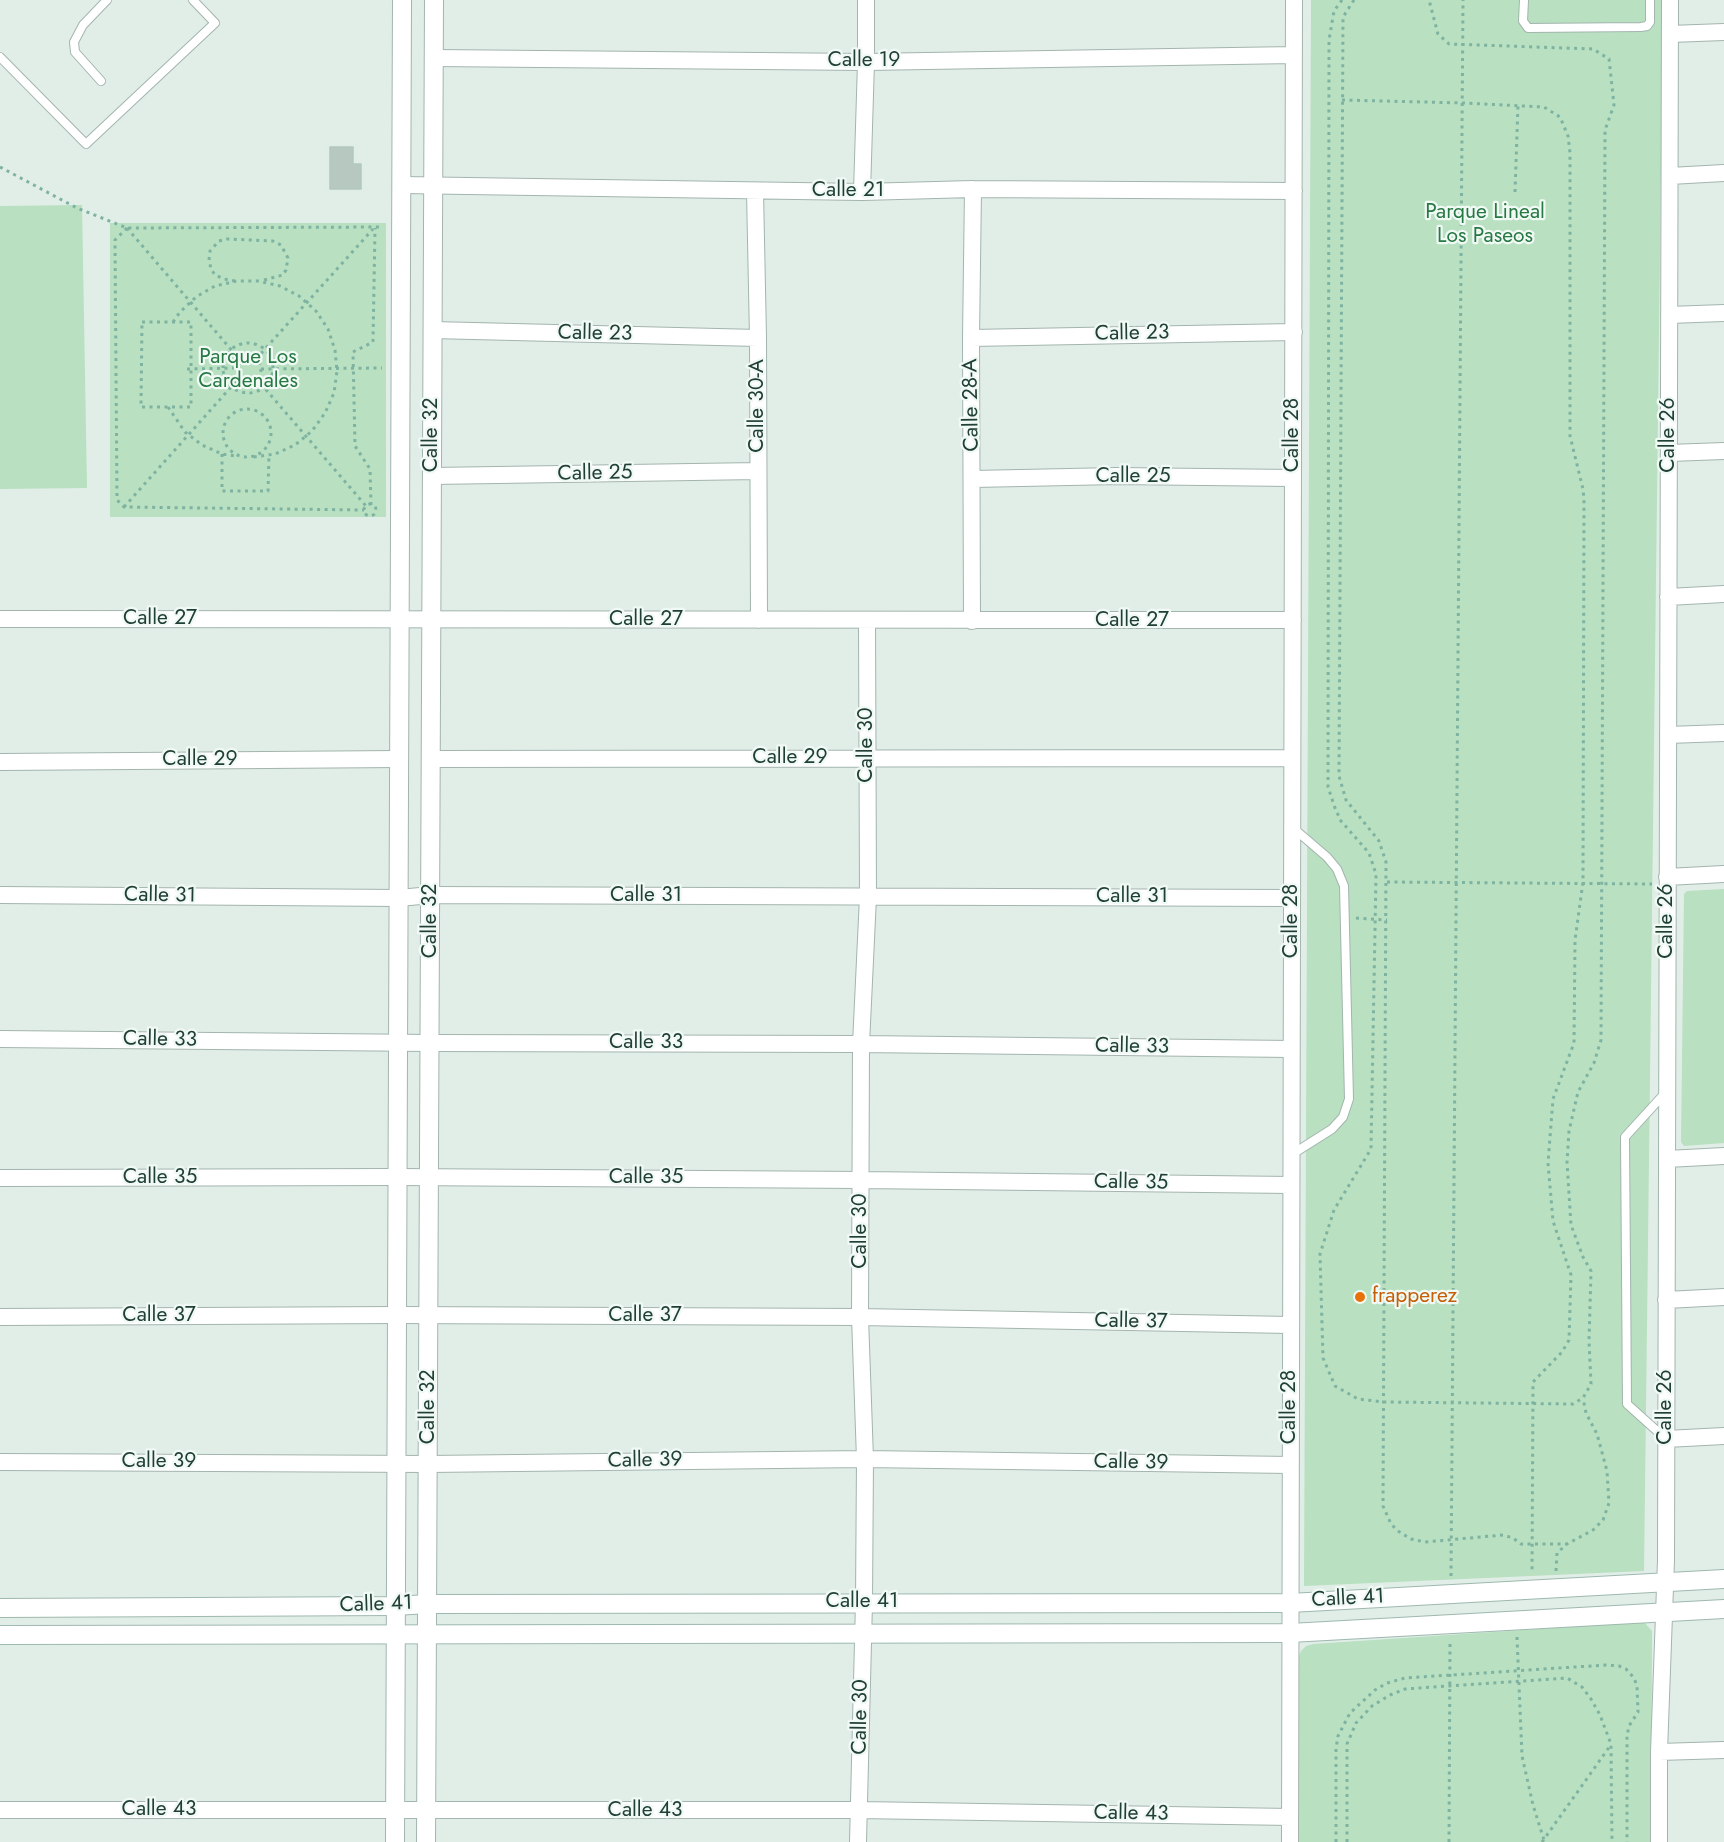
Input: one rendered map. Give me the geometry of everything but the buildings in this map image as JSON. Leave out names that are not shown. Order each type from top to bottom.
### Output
[{"type":"street","name":"Calle 32","points":[[394,1842],[402,0]]},
{"type":"street","name":"Calle 32","points":[[426,1842],[434,0]]},
{"type":"street","points":[[862,192],[866,0]]},
{"type":"street","name":"Calle 28","points":[[1290,1842],[1294,0]]},
{"type":"street","name":"Calle 26","points":[[1659,1842],[1659,1752],[1665,1613],[1670,0]]},
{"type":"street","points":[[1670,34],[1724,32]]},
{"type":"street","name":"Calle 19","points":[[433,58],[866,62],[1294,55]]},
{"type":"street","points":[[1670,176],[1724,173]]},
{"type":"street","name":"Calle 21","points":[[402,184],[862,192],[973,189],[1294,191]]},
{"type":"street","name":"Calle 28-A","points":[[972,621],[973,189]]},
{"type":"street","name":"Calle 30-A","points":[[755,191],[759,620]]},
{"type":"street","points":[[1669,315],[1724,313]]},
{"type":"street","name":"Calle 23","points":[[432,330],[758,338]]},
{"type":"street","name":"Calle 23","points":[[971,338],[1294,332]]},
{"type":"street","points":[[1669,453],[1724,451]]},
{"type":"street","name":"Calle 25","points":[[432,476],[758,471]]},
{"type":"street","name":"Calle 25","points":[[973,478],[1117,476],[1293,478]]},
{"type":"street","points":[[1668,597],[1724,594]]},
{"type":"street","name":"Calle 27","points":[[0,619],[1293,620]]},
{"type":"street","name":"Calle 30","points":[[858,1842],[864,1602],[861,1044],[868,897],[867,620]]},
{"type":"street","points":[[1668,735],[1724,733]]},
{"type":"street","name":"Calle 29","points":[[431,759],[1292,758]]},
{"type":"street","name":"Calle 29","points":[[0,762],[399,759]]},
{"type":"street","points":[[1667,878],[1724,874]]},
{"type":"street","name":"Calle 31","points":[[0,894],[399,898],[431,895],[1292,898]]},
{"type":"street","name":"Calle 33","points":[[0,1039],[1292,1049]]},
{"type":"street","points":[[1667,1159],[1724,1156]]},
{"type":"street","name":"Calle 35","points":[[0,1178],[862,1179],[1291,1185]]},
{"type":"street","points":[[1666,1300],[1724,1297]]},
{"type":"street","name":"Calle 37","points":[[0,1317],[397,1315],[861,1317],[1290,1325]]},
{"type":"street","points":[[1666,1439],[1724,1436]]},
{"type":"street","name":"Calle 39","points":[[0,1462],[429,1464],[865,1459],[1290,1465]]},
{"type":"street","name":"Calle 41","points":[[0,1608],[864,1602],[1290,1603],[1724,1578]]},
{"type":"street","name":"Calle 41","points":[[0,1635],[1290,1633],[1724,1609]]},
{"type":"street","points":[[1659,1752],[1724,1750]]},
{"type":"street","name":"Calle 43","points":[[0,1810],[859,1810],[1290,1816]]},
{"type":"lane","points":[[101,81],[75,52],[74,42],[83,25],[107,0]]},
{"type":"lane","points":[[0,57],[86,144],[215,23],[193,0]]},
{"type":"lane","points":[[1524,0],[1523,21],[1528,28],[1647,26],[1650,22],[1650,0]]},
{"type":"lane","points":[[1291,1155],[1332,1129],[1343,1117],[1349,1099],[1344,886],[1337,869],[1328,857],[1292,826]]},
{"type":"lane","points":[[1666,1439],[1627,1404],[1625,1137],[1667,1091]]},
{"type":"path","points":[[1342,0],[1334,11],[1329,40],[1328,788],[1330,798],[1341,821],[1369,854],[1376,874],[1371,1149],[1334,1210],[1320,1254],[1322,1349],[1335,1386],[1358,1399],[1384,1402],[1573,1404],[1583,1398],[1591,1384],[1589,1341],[1591,1271],[1571,1225],[1567,1162],[1569,1131],[1578,1092],[1594,1063],[1601,1040],[1605,130],[1614,105],[1609,59],[1593,50],[1449,44],[1438,34],[1429,0]]},
{"type":"path","points":[[1354,0],[1343,17],[1339,776],[1346,800],[1379,841],[1384,853],[1387,882],[1385,1512],[1391,1524],[1411,1539],[1425,1542],[1503,1535],[1521,1544],[1567,1544]]},
{"type":"path","points":[[1450,1577],[1463,0]]},
{"type":"path","points":[[1342,100],[1463,102],[1544,107],[1560,117],[1565,127],[1570,153],[1570,436],[1584,501],[1583,882],[1575,953],[1574,1043],[1553,1099],[1548,1163],[1553,1221],[1571,1275],[1569,1340],[1562,1352],[1533,1382],[1532,1578]]},
{"type":"path","points":[[1515,192],[1518,105]]},
{"type":"path","points":[[0,168],[77,208],[127,228],[383,227]]},
{"type":"path","points":[[127,228],[240,360]]},
{"type":"path","points":[[127,228],[115,240],[117,500],[124,507],[365,508],[371,504]]},
{"type":"path","points":[[256,359],[375,228]]},
{"type":"path","points":[[375,228],[373,342],[353,352],[355,446],[370,469],[371,504],[376,510]]},
{"type":"path","points":[[273,240],[281,245],[288,258],[283,275],[258,281],[237,281],[215,275],[211,269],[210,251],[219,242],[273,240]]},
{"type":"path","points":[[173,322],[190,302],[215,286],[237,281]]},
{"type":"path","points":[[168,407],[171,414],[189,435],[202,445],[222,454],[244,457],[269,455],[295,445],[312,431],[326,413],[334,393],[337,369],[335,350],[328,329],[316,311],[299,296],[280,286],[258,281]]},
{"type":"path","points":[[142,322],[191,322],[189,369],[190,407],[141,407],[142,322]]},
{"type":"path","points":[[248,343],[257,344],[265,350],[273,363],[273,369],[270,380],[264,388],[250,393],[232,387],[224,376],[223,369],[224,361],[231,350],[240,344],[248,343]]},
{"type":"path","points":[[240,360],[248,357],[256,359],[261,369]]},
{"type":"path","points":[[240,360],[237,369],[240,377],[248,381],[256,378],[261,369]]},
{"type":"path","points":[[261,369],[382,368]]},
{"type":"path","points":[[189,369],[237,369]]},
{"type":"path","points":[[124,507],[240,377]]},
{"type":"path","points":[[256,378],[365,508],[365,514],[374,515],[376,510]]},
{"type":"path","points":[[244,457],[236,455],[225,443],[223,428],[231,414],[247,408],[262,412],[271,425],[272,433],[267,448],[253,457]]},
{"type":"path","points":[[222,454],[222,491],[268,491],[269,455]]},
{"type":"path","points":[[376,510],[382,510]]},
{"type":"path","points":[[1387,882],[1647,882]]},
{"type":"path","points":[[1374,919],[1387,920]]},
{"type":"path","points":[[1554,1588],[1557,1553],[1567,1544],[1593,1530],[1603,1520],[1609,1503],[1607,1471],[1597,1434],[1586,1413],[1583,1398]]},
{"type":"path","points":[[1517,1632],[1522,1756],[1543,1841]]},
{"type":"path","points":[[1449,1842],[1450,1638]]},
{"type":"path","points":[[1335,1842],[1338,1736],[1350,1713],[1387,1683],[1405,1678],[1450,1674],[1619,1665],[1634,1678],[1637,1686],[1638,1712],[1629,1726],[1627,1736],[1627,1842]]},
{"type":"path","points":[[1347,1842],[1347,1744],[1356,1723],[1372,1707],[1405,1689],[1567,1678],[1582,1687],[1600,1715],[1611,1744],[1612,1842]]},
{"type":"path","points":[[1543,1841],[1611,1744]]},
{"type":"green space","name":"Parque Lineal Los Paseos","points":[[1311,0],[1663,0],[1644,1571],[1304,1586]]},
{"type":"green space","points":[[82,205],[87,488],[0,489],[0,206]]},
{"type":"green space","name":"Parque Los Cardenales","points":[[110,223],[386,223],[386,517],[110,517]]},
{"type":"green space","points":[[1724,889],[1724,1143],[1684,1146],[1681,1142],[1684,894],[1687,891]]},
{"type":"green space","points":[[1644,1622],[1652,1631],[1651,1842],[1298,1842],[1298,1659],[1306,1646]]},
{"type":"place","name":"frapperez","points":[[1360,1297]]}]
